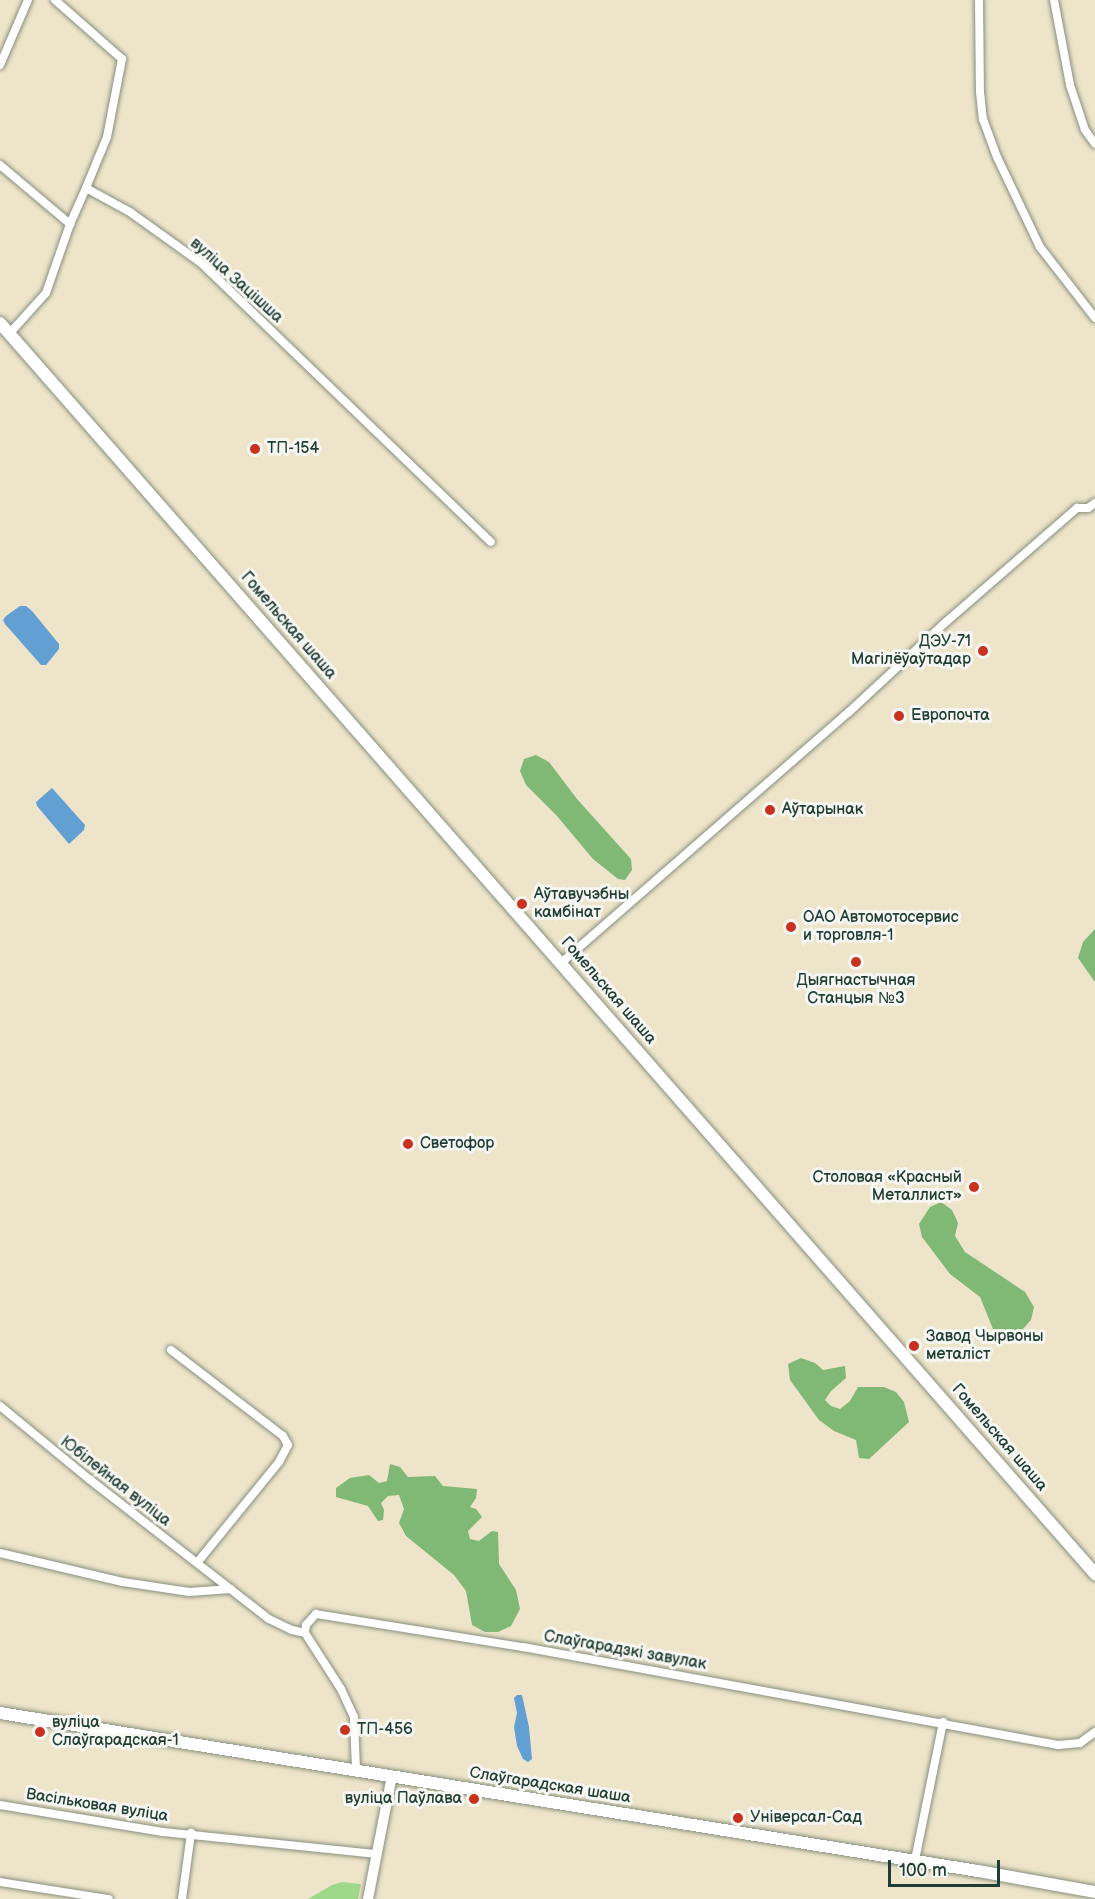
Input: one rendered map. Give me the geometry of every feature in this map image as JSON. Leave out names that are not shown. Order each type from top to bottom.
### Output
[{"type":"main road","name":"Гомельская шаша","points":[[0,323],[1095,1574]]},
{"type":"main road","name":"Слаўгарадская шаша","points":[[0,1713],[915,1860],[1095,1892]]},
{"type":"main road","points":[[368,1899],[392,1776]]},
{"type":"street","points":[[0,65],[28,0]]},
{"type":"street","points":[[9,334],[46,293],[69,224],[107,137],[122,58],[55,0]]},
{"type":"street","points":[[978,0],[980,92],[987,128],[997,157],[1040,247],[1095,318]]},
{"type":"street","points":[[1054,0],[1070,85],[1085,130],[1095,144]]},
{"type":"street","points":[[0,165],[69,224]]},
{"type":"street","name":"вуліца Зацішша","points":[[86,188],[130,212],[201,263],[491,542]]},
{"type":"street","points":[[561,963],[840,720],[946,622],[1077,508],[1088,508],[1095,502]]},
{"type":"street","points":[[171,1350],[283,1436],[288,1445],[279,1462],[197,1563]]},
{"type":"street","name":"Юбілейная вуліца","points":[[0,1406],[269,1619],[292,1630],[305,1633]]},
{"type":"street","points":[[0,1553],[123,1582],[189,1592],[231,1589]]},
{"type":"street","name":"Слаўгарадзкі завулак","points":[[305,1633],[306,1625],[316,1614],[523,1647],[943,1722],[1058,1745],[1080,1743],[1095,1732]]},
{"type":"street","points":[[305,1633],[341,1689],[354,1717],[356,1770]]},
{"type":"street","points":[[915,1860],[943,1722]]},
{"type":"street","name":"Васільковая вуліца","points":[[0,1804],[163,1832],[191,1833],[375,1854]]},
{"type":"street","points":[[182,1899],[191,1833]]},
{"type":"street","points":[[0,1882],[109,1899]]},
{"type":"green space","points":[[536,755],[549,762],[577,799],[631,859],[632,870],[625,880],[618,879],[593,859],[557,816],[526,785],[520,771],[524,759]]},
{"type":"green space","points":[[1095,929],[1095,982],[1078,958],[1083,942]]},
{"type":"green space","points":[[941,1202],[952,1210],[958,1223],[955,1236],[965,1252],[1025,1292],[1034,1307],[1031,1320],[1022,1330],[1008,1337],[993,1329],[980,1297],[950,1274],[922,1237],[919,1224],[930,1207]]},
{"type":"green space","points":[[801,1358],[815,1363],[823,1370],[845,1366],[846,1378],[831,1391],[825,1400],[831,1406],[840,1409],[850,1401],[858,1387],[884,1387],[896,1392],[904,1402],[909,1422],[869,1459],[859,1458],[856,1440],[834,1431],[819,1420],[790,1380],[788,1364]]},
{"type":"green space","points":[[390,1464],[400,1467],[408,1477],[435,1476],[443,1486],[477,1489],[476,1498],[470,1507],[476,1509],[482,1517],[468,1531],[470,1539],[479,1541],[492,1531],[498,1532],[499,1564],[516,1590],[520,1609],[511,1626],[498,1632],[485,1632],[472,1625],[466,1591],[454,1575],[406,1536],[399,1523],[404,1509],[399,1495],[388,1496],[381,1503],[384,1510],[383,1520],[378,1521],[368,1506],[336,1497],[336,1488],[350,1478],[369,1475],[379,1483],[387,1481]]},
{"type":"green space","points":[[342,1882],[361,1884],[358,1899],[308,1899],[332,1885]]},
{"type":"water","points":[[20,606],[26,606],[32,611],[59,644],[59,649],[46,665],[41,665],[3,620]]},
{"type":"water","points":[[52,788],[85,825],[84,830],[69,844],[37,806],[36,802]]},
{"type":"water","points":[[522,1695],[529,1727],[532,1759],[528,1762],[523,1759],[517,1746],[514,1727],[517,1713],[514,1698]]},
{"type":"place","name":"ТП-154","points":[[255,449]]},
{"type":"place","name":"ДЭУ-71 Магілёўаўтадар","points":[[983,651]]},
{"type":"place","name":"Европочта","points":[[899,716]]},
{"type":"place","name":"Аўтарынак","points":[[770,810]]},
{"type":"place","name":"Аўтавучэбны камбінат","points":[[522,904]]},
{"type":"place","name":"ОАО Автомотосервис и торговля-1","points":[[791,927]]},
{"type":"place","name":"Дыягнастычная Станцыя №3","points":[[856,962]]},
{"type":"place","name":"Светофор","points":[[408,1144]]},
{"type":"place","name":"Столовая «Красный Металлист»","points":[[974,1187]]},
{"type":"place","name":"Завод Чырвоны металіст","points":[[914,1346]]},
{"type":"place","name":"ТП-456","points":[[345,1730]]},
{"type":"place","name":"вуліца Слаўгарадская-1","points":[[40,1732]]},
{"type":"place","name":"вуліца Паўлава","points":[[474,1799]]},
{"type":"place","name":"Універсал-Сад","points":[[738,1818]]}]
